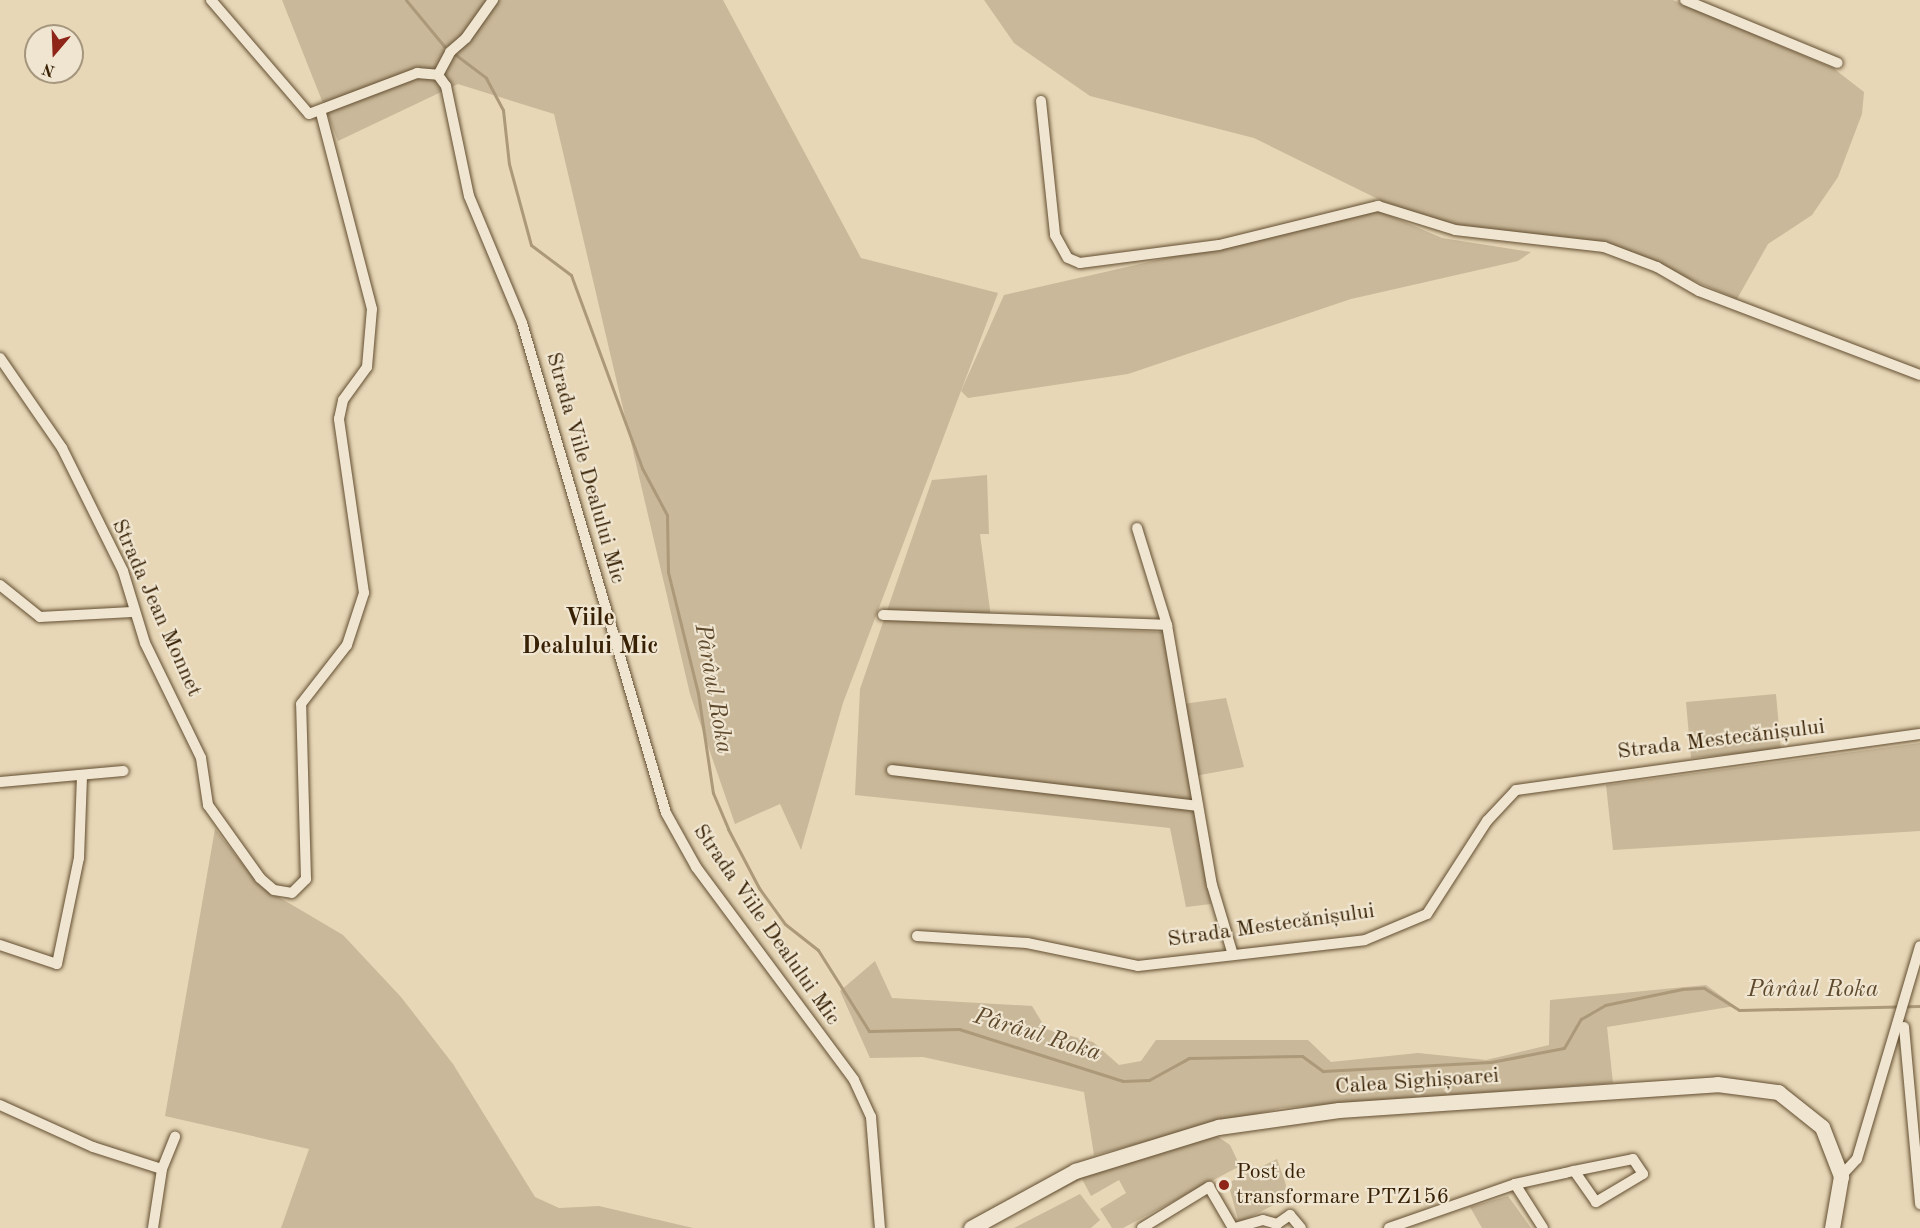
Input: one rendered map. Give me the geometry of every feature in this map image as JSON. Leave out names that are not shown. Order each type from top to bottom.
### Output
[{"type":"main road","name":"Calea Sighișoarei","points":[[971,1228],[1075,1171],[1218,1127],[1339,1110],[1650,1088],[1750,1084],[1778,1092],[1822,1128],[1841,1176]]},
{"type":"main road","points":[[1832,1228],[1841,1176]]},
{"type":"street","points":[[211,0],[301,110],[321,113],[417,73],[438,75],[450,52],[466,38],[493,0]]},
{"type":"street","points":[[1685,0],[1838,63]]},
{"type":"street","name":"Strada Viile Dealului Mic","points":[[438,75],[446,86],[469,196],[522,322],[666,813],[696,867],[854,1080],[872,1117],[880,1228]]},
{"type":"street","points":[[1041,101],[1055,236],[1068,258],[1080,263],[1219,245],[1378,206],[1455,230],[1604,247],[1657,267],[1699,291],[1920,375]]},
{"type":"street","name":"Strada Jean Monnet","points":[[0,358],[62,448],[123,571],[132,612],[201,758],[208,805],[260,878],[274,890],[292,893],[306,879],[301,704],[347,645],[364,593],[339,419],[343,400],[367,367],[372,309],[321,113]]},
{"type":"street","points":[[1137,528],[1167,625],[1217,907],[1233,955]]},
{"type":"street","points":[[0,585],[40,617],[132,612]]},
{"type":"street","points":[[882,615],[1167,625]]},
{"type":"street","name":"Strada Mestecănișului","points":[[917,936],[1027,943],[1138,966],[1365,940],[1421,918],[1448,887],[1494,813],[1507,797],[1531,785],[1868,746],[1920,734]]},
{"type":"street","points":[[892,770],[1198,806]]},
{"type":"street","points":[[0,782],[124,771]]},
{"type":"street","points":[[0,945],[57,964],[79,858],[82,776]]},
{"type":"street","points":[[1841,1176],[1857,1159],[1890,1038],[1920,946]]},
{"type":"street","points":[[1904,1027],[1920,1204]]},
{"type":"street","points":[[1885,1060],[1906,1061]]},
{"type":"street","points":[[0,1106],[83,1143],[162,1169]]},
{"type":"street","points":[[153,1228],[162,1169],[175,1137]]},
{"type":"street","points":[[1389,1228],[1515,1184],[1574,1171],[1633,1159],[1643,1174],[1596,1202],[1574,1171]]},
{"type":"street","points":[[1515,1184],[1543,1228]]},
{"type":"street","points":[[1142,1228],[1209,1187],[1234,1228],[1263,1220],[1279,1226],[1290,1215],[1301,1228]]},
{"type":"shaded area","points":[[282,0],[723,0],[861,258],[998,293],[843,703],[801,850],[780,804],[735,824],[690,694],[554,114],[458,84],[338,141]]},
{"type":"shaded area","points":[[984,0],[1673,0],[1833,68],[1864,92],[1862,114],[1838,177],[1812,215],[1768,244],[1737,299],[1638,257],[1448,224],[1384,202],[1254,138],[1090,96],[1014,43]]},
{"type":"shaded area","points":[[1377,210],[1442,238],[1531,252],[1518,261],[1351,299],[1128,374],[968,398],[961,391],[1004,295]]},
{"type":"shaded area","points":[[987,475],[989,534],[980,534],[992,625],[1164,632],[1176,705],[1226,698],[1244,767],[1189,777],[1211,904],[1186,907],[1170,828],[855,795],[860,689],[932,480]]},
{"type":"shaded area","points":[[1776,694],[1781,750],[1691,758],[1686,702]]},
{"type":"shaded area","points":[[1920,743],[1920,831],[1613,850],[1606,785]]},
{"type":"shaded area","points":[[215,829],[260,886],[343,935],[401,997],[453,1064],[535,1197],[559,1208],[599,1206],[693,1228],[281,1228],[309,1149],[165,1116]]},
{"type":"shaded area","points":[[875,961],[892,998],[1032,1006],[1046,1029],[1093,1042],[1119,1065],[1141,1061],[1156,1040],[1308,1040],[1331,1062],[1418,1053],[1486,1060],[1549,1045],[1550,1000],[1706,985],[1735,1006],[1607,1027],[1613,1083],[1281,1108],[1094,1155],[1084,1092],[923,1057],[870,1058],[840,991]]},
{"type":"shaded area","points":[[1217,1136],[1230,1145],[1240,1166],[1123,1228],[1112,1228],[1100,1209],[1126,1193],[1119,1180],[1091,1196],[1082,1179],[984,1228],[1080,1177]]},
{"type":"shaded area","points":[[1277,1159],[1286,1185],[1283,1200],[1239,1223],[1228,1183]]},
{"type":"shaded area","points":[[1080,1194],[1100,1220],[1091,1228],[1014,1228]]},
{"type":"shaded area","points":[[1508,1196],[1531,1228],[1482,1228],[1470,1207]]},
{"type":"waterway","name":"Pârâul Roka","points":[[406,0],[444,46]]},
{"type":"waterway","name":"Pârâul Roka","points":[[456,55],[486,78],[503,110],[509,164],[531,245],[571,275],[642,468],[667,515],[668,572],[698,693],[713,793],[728,829],[759,888],[785,924],[818,950],[869,1031],[959,1029],[1123,1081],[1149,1080],[1189,1058],[1302,1056],[1323,1071],[1491,1062],[1564,1048],[1581,1019],[1605,1005],[1682,989],[1704,988],[1739,1010],[1920,1006]]},
{"type":"place","name":"Post de transformare PTZ156","points":[[1224,1185]]},
{"type":"district","name":"Viile Dealului Mic","points":[[590,634]]}]
